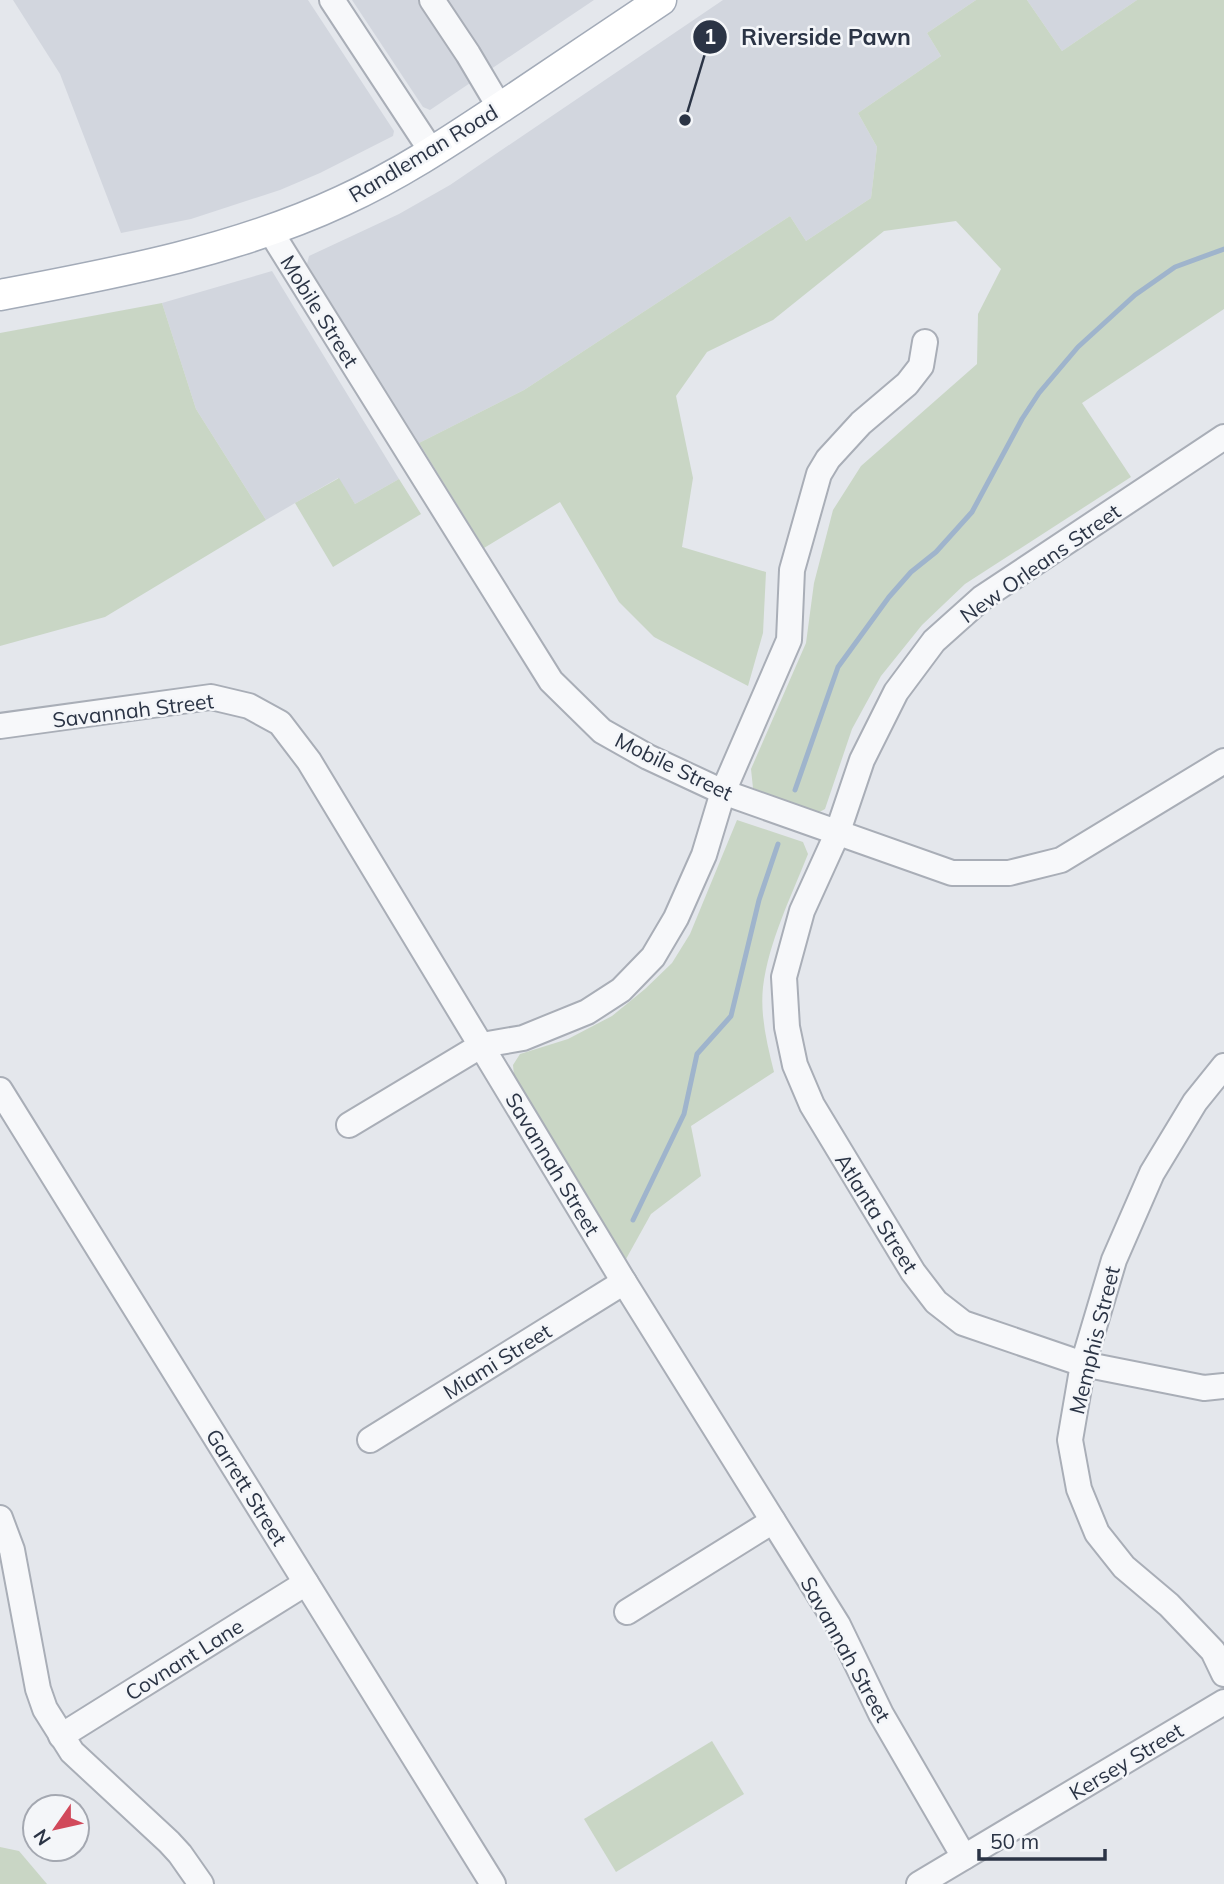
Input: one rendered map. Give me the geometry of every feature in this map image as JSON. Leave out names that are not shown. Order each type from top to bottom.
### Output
[{"type":"main road","name":"Randleman Road","points":[[3,287],[180,258],[295,222],[343,201],[432,152],[661,0]]},
{"type":"street","points":[[332,0],[432,152]]},
{"type":"street","points":[[432,0],[500,108]]},
{"type":"street","name":"Mobile Street","points":[[269,229],[551,681],[602,731],[648,757],[723,792],[952,873],[1009,873],[1061,860],[1224,761]]},
{"type":"street","points":[[349,1125],[482,1045],[523,1038],[587,1013],[621,990],[653,957],[676,918],[704,855],[723,792],[789,640],[792,570],[819,474],[828,459],[861,423],[907,384],[921,366],[925,342]]},
{"type":"street","name":"New Orleans Street","points":[[837,834],[862,760],[895,692],[934,641],[982,598],[1224,437]]},
{"type":"street","name":"Savannah Street","points":[[0,726],[211,697],[249,706],[279,723],[309,761],[624,1282],[838,1625],[881,1714],[964,1857]]},
{"type":"street","name":"Atlanta Street","points":[[837,834],[802,911],[784,977],[787,1027],[794,1065],[812,1105],[913,1272],[936,1303],[963,1323],[1083,1364],[1204,1388],[1224,1386]]},
{"type":"street","name":"Memphis Street","points":[[1224,1066],[1195,1102],[1152,1173],[1114,1260],[1083,1364],[1070,1440],[1079,1489],[1097,1533],[1124,1567],[1169,1605],[1213,1651],[1224,1674]]},
{"type":"street","name":"Garrett Street","points":[[0,1090],[493,1884]]},
{"type":"street","name":"Miami Street","points":[[370,1440],[624,1282]]},
{"type":"street","points":[[0,1518],[12,1550],[38,1689],[45,1709],[72,1752],[175,1848],[201,1884]]},
{"type":"street","points":[[627,1612],[773,1521]]},
{"type":"street","name":"Covnant Lane","points":[[61,1736],[306,1583]]},
{"type":"street","name":"Kersey Street","points":[[919,1884],[1224,1702]]},
{"type":"shaded area","points":[[13,0],[308,0],[394,131],[393,136],[280,190],[191,219],[121,233],[60,74]]},
{"type":"shaded area","points":[[352,0],[594,0],[430,110],[423,107]]},
{"type":"shaded area","points":[[723,0],[976,0],[927,33],[941,56],[858,113],[877,147],[871,198],[806,241],[790,216],[524,390],[419,443],[307,264],[309,256],[399,214],[450,185]]},
{"type":"shaded area","points":[[1027,0],[1137,0],[1062,51]]},
{"type":"shaded area","points":[[272,271],[399,479],[355,504],[338,478],[266,520],[196,409],[162,303]]},
{"type":"green space","points":[[976,0],[1027,0],[1062,51],[1137,0],[1224,0],[1224,309],[1082,403],[1131,477],[965,584],[922,625],[881,676],[852,729],[825,809],[816,814],[753,788],[751,769],[806,643],[814,583],[833,510],[861,466],[977,364],[978,314],[1001,269],[956,221],[884,231],[773,320],[707,352],[676,396],[693,478],[682,547],[766,572],[763,633],[748,686],[654,637],[619,602],[560,502],[484,548],[419,443],[524,390],[790,216],[806,241],[871,198],[877,147],[858,113],[941,56],[927,33]]},
{"type":"green space","points":[[162,303],[196,409],[266,520],[105,617],[0,646],[0,333]]},
{"type":"green space","points":[[339,478],[355,504],[399,479],[421,514],[333,567],[295,503]]},
{"type":"green space","points":[[737,820],[803,842],[808,854],[775,936],[763,987],[763,1019],[774,1072],[691,1126],[701,1176],[651,1214],[626,1259],[514,1076],[513,1065],[520,1054],[568,1039],[612,1016],[672,963],[690,934]]},
{"type":"green space","points":[[712,1741],[744,1794],[616,1872],[584,1819]]},
{"type":"green space","points":[[0,1847],[19,1851],[21,1863],[29,1863],[47,1884],[0,1884]]},
{"type":"waterway","points":[[795,790],[838,667],[889,597],[911,572],[936,552],[972,512],[1039,393],[1078,347],[1135,295],[1175,267],[1224,249]]},
{"type":"waterway","points":[[633,1220],[684,1114],[697,1054],[731,1016],[759,900],[778,844]]},
{"type":"place","name":"Riverside Pawn","points":[[685,120]]}]
